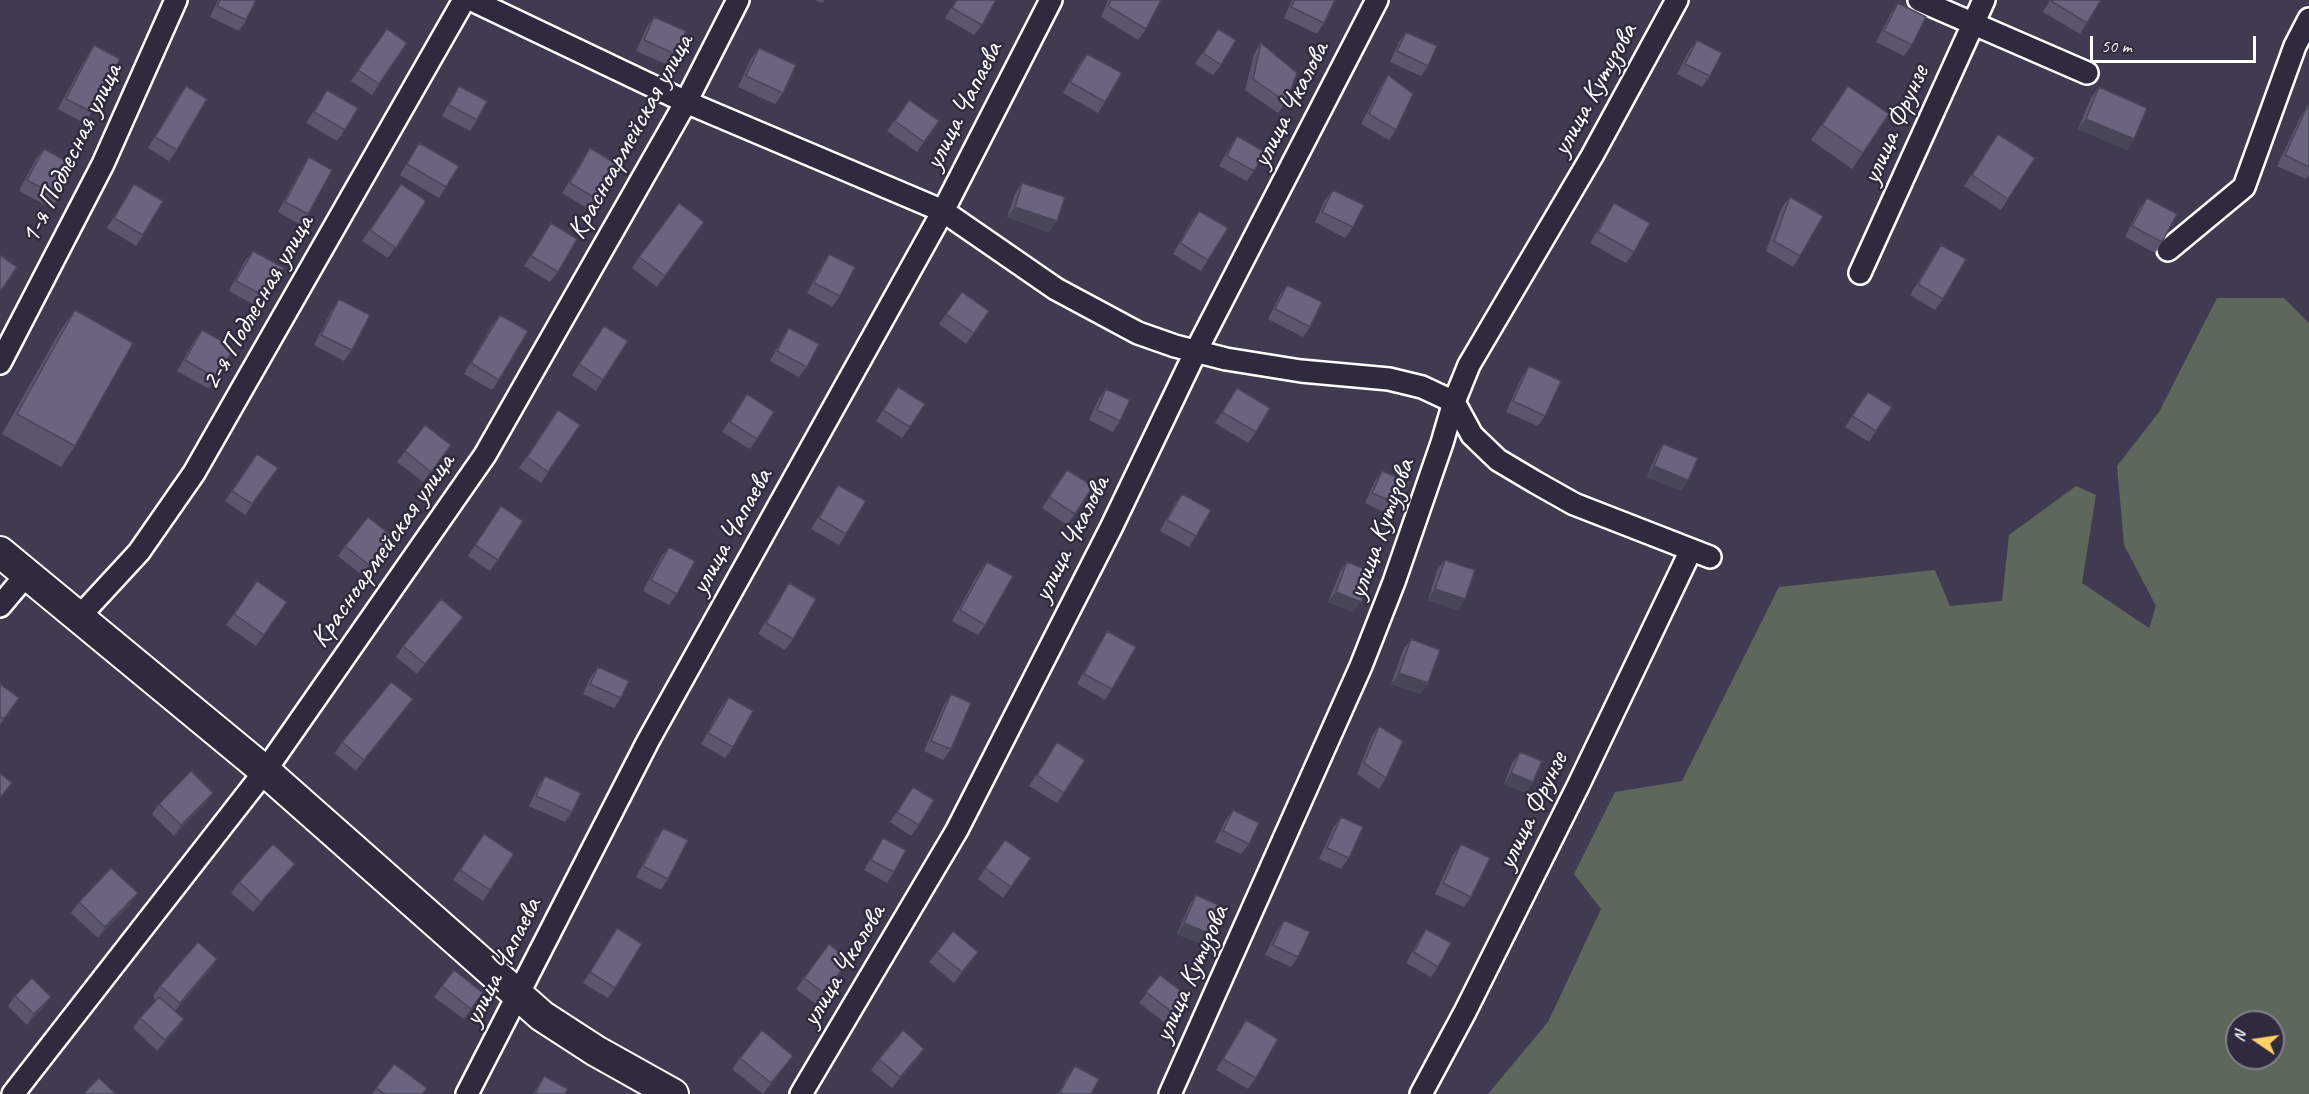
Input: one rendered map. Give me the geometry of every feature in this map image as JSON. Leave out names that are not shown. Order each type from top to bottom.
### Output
[{"type":"street","name":"1-я Подлесная улица","points":[[0,363],[103,164],[176,0]]},
{"type":"street","name":"2-я Подлесная улица","points":[[80,618],[139,552],[194,473],[464,0]]},
{"type":"street","points":[[472,0],[686,102],[943,211],[1056,289],[1138,333],[1175,346],[1226,359],[1301,371],[1389,380],[1422,387],[1454,402]]},
{"type":"street","name":"Красноармейская улица","points":[[13,1094],[265,771],[485,455],[686,102],[738,0]]},
{"type":"street","name":"улица Чапаева","points":[[467,1094],[648,741],[943,211],[1051,0]]},
{"type":"street","name":"улица Чкалова","points":[[804,1093],[957,830],[1111,528],[1196,351],[1377,0]]},
{"type":"street","name":"улица Кутузова","points":[[1170,1094],[1361,666],[1398,571],[1454,402],[1469,365],[1592,156],[1677,0]]},
{"type":"street","points":[[1919,0],[2087,73]]},
{"type":"street","name":"улица Фрунзе","points":[[1860,273],[1984,0]]},
{"type":"street","points":[[2168,250],[2244,187],[2295,46],[2309,19]]},
{"type":"street","name":"улица Фрунзе","points":[[1421,1094],[1465,1012],[1573,796],[1701,554],[1574,504],[1498,460],[1473,435],[1454,402]]},
{"type":"street","points":[[0,552],[265,771],[518,996],[551,1022],[596,1051],[673,1094]]},
{"type":"street","points":[[0,606],[27,574]]},
{"type":"green space","points":[[2217,298],[2284,298],[2309,323],[2309,1094],[1488,1094],[1548,1022],[1601,909],[1574,874],[1615,792],[1682,781],[1779,587],[1935,570],[1950,606],[2002,601],[2009,535],[2076,486],[2096,495],[2082,583],[2149,628],[2156,606],[2124,545],[2117,466],[2159,412]]},
{"type":"building","points":[[220,0],[256,0],[246,20],[217,6]]},
{"type":"building","points":[[957,0],[996,0],[982,25],[952,8]]},
{"type":"building","points":[[1111,0],[1161,0],[1146,29],[1108,6]]},
{"type":"building","points":[[1295,0],[1335,0],[1324,23],[1291,7]]},
{"type":"building","points":[[2051,0],[2101,0],[2087,23]]},
{"type":"building","points":[[1898,3],[1926,17],[1912,45],[1884,31]]},
{"type":"building","points":[[654,17],[686,31],[675,54],[644,40]]},
{"type":"building","points":[[387,29],[407,43],[379,84],[358,70]]},
{"type":"building","points":[[1218,29],[1236,40],[1221,65],[1203,53]]},
{"type":"building","points":[[1406,32],[1437,46],[1428,66],[1397,51]]},
{"type":"building","points":[[1697,40],[1722,53],[1710,76],[1685,64]]},
{"type":"building","points":[[1261,43],[1297,73],[1286,102],[1253,79]]},
{"type":"building","points":[[94,45],[120,59],[92,112],[66,99]]},
{"type":"building","points":[[759,48],[796,65],[783,93],[746,76]]},
{"type":"building","points":[[1087,54],[1122,73],[1105,102],[1070,82]]},
{"type":"building","points":[[1388,75],[1413,94],[1396,130],[1369,114]]},
{"type":"building","points":[[186,86],[207,99],[177,150],[155,137]]},
{"type":"building","points":[[459,86],[487,101],[477,120],[449,105]]},
{"type":"building","points":[[1848,86],[1889,114],[1863,153],[1822,125]]},
{"type":"building","points":[[2099,87],[2147,108],[2134,139],[2086,119]]},
{"type":"building","points":[[327,90],[358,108],[345,130],[314,112]]},
{"type":"building","points":[[909,100],[939,121],[924,142],[895,121]]},
{"type":"building","points":[[2309,106],[2309,167],[2285,155]]},
{"type":"building","points":[[1998,134],[2035,158],[2008,199],[1972,175]]},
{"type":"building","points":[[1237,136],[1265,152],[1254,171],[1227,156]]},
{"type":"building","points":[[419,143],[459,166],[446,187],[407,164]]},
{"type":"building","points":[[590,148],[620,166],[600,201],[570,183]]},
{"type":"building","points":[[44,149],[75,166],[59,197],[27,180]]},
{"type":"building","points":[[309,157],[332,170],[308,214],[285,202]]},
{"type":"building","points":[[1022,183],[1065,197],[1057,221],[1015,207]]},
{"type":"building","points":[[134,184],[163,201],[143,235],[114,218]]},
{"type":"building","points":[[401,184],[426,201],[396,248],[370,230]]},
{"type":"building","points":[[1333,190],[1364,205],[1353,227],[1322,212]]},
{"type":"building","points":[[1790,197],[1823,216],[1800,256],[1774,241]]},
{"type":"building","points":[[2147,198],[2177,214],[2162,242],[2132,226]]},
{"type":"building","points":[[679,203],[704,222],[665,276],[639,257]]},
{"type":"building","points":[[1614,203],[1650,223],[1634,252],[1598,232]]},
{"type":"building","points":[[1199,211],[1228,228],[1208,260],[1180,243]]},
{"type":"building","points":[[551,223],[577,239],[558,272],[531,256]]},
{"type":"building","points":[[1941,245],[1966,259],[1943,299],[1918,284]]},
{"type":"building","points":[[253,251],[284,268],[268,298],[236,281]]},
{"type":"building","points":[[829,254],[855,267],[840,296],[814,283]]},
{"type":"building","points":[[0,255],[17,267],[0,292]]},
{"type":"building","points":[[1287,285],[1322,302],[1310,327],[1275,309]]},
{"type":"building","points":[[962,292],[989,311],[974,333],[946,314]]},
{"type":"building","points":[[339,299],[370,315],[352,350],[321,335]]},
{"type":"building","points":[[75,310],[133,343],[75,446],[17,414]]},
{"type":"building","points":[[500,315],[528,331],[499,380],[471,363]]},
{"type":"building","points":[[604,326],[628,341],[603,380],[579,364]]},
{"type":"building","points":[[789,328],[819,344],[807,367],[777,351]]},
{"type":"building","points":[[202,330],[234,348],[216,378],[185,360]]},
{"type":"building","points":[[1529,366],[1561,381],[1545,416],[1513,401]]},
{"type":"building","points":[[898,387],[925,404],[910,427],[883,410]]},
{"type":"building","points":[[1237,388],[1270,408],[1256,432],[1222,412]]},
{"type":"building","points":[[1106,389],[1130,400],[1120,421],[1097,410]]},
{"type":"building","points":[[1868,392],[1892,407],[1876,431],[1852,416]]},
{"type":"building","points":[[747,394],[774,412],[757,439],[730,422]]},
{"type":"building","points":[[558,410],[580,425],[548,472],[527,457]]},
{"type":"building","points":[[425,425],[451,445],[431,472],[405,451]]},
{"type":"building","points":[[1663,444],[1698,458],[1688,480],[1654,466]]},
{"type":"building","points":[[257,454],[278,468],[252,504],[232,491]]},
{"type":"building","points":[[1067,470],[1093,486],[1075,514],[1049,497]]},
{"type":"building","points":[[1382,471],[1410,483],[1400,505],[1372,493]]},
{"type":"building","points":[[838,485],[866,501],[846,534],[819,518]]},
{"type":"building","points":[[1182,494],[1211,510],[1196,536],[1167,520]]},
{"type":"building","points":[[501,506],[523,521],[498,560],[475,545]]},
{"type":"building","points":[[368,517],[392,536],[369,565],[345,546]]},
{"type":"building","points":[[669,547],[695,561],[677,594],[651,580]]},
{"type":"building","points":[[1445,560],[1475,570],[1465,599],[1435,589]]},
{"type":"building","points":[[987,562],[1013,576],[985,625],[960,610]]},
{"type":"building","points":[[1347,562],[1373,572],[1361,602],[1336,592]]},
{"type":"building","points":[[257,581],[287,602],[264,635],[234,614]]},
{"type":"building","points":[[789,583],[816,599],[793,639],[766,623]]},
{"type":"building","points":[[441,599],[463,617],[425,664],[403,646]]},
{"type":"building","points":[[1107,631],[1136,647],[1112,689],[1084,674]]},
{"type":"building","points":[[1411,639],[1440,650],[1428,683],[1399,673]]},
{"type":"building","points":[[598,667],[629,681],[621,698],[590,684]]},
{"type":"building","points":[[391,682],[413,699],[364,760],[342,742]]},
{"type":"building","points":[[0,684],[19,698],[4,719],[0,716]]},
{"type":"building","points":[[951,694],[971,703],[951,749],[931,741]]},
{"type":"building","points":[[729,697],[753,711],[733,747],[708,733]]},
{"type":"building","points":[[1379,726],[1403,741],[1386,778],[1364,763]]},
{"type":"building","points":[[1057,742],[1085,760],[1064,793],[1037,775]]},
{"type":"building","points":[[1520,752],[1542,761],[1533,782],[1511,773]]},
{"type":"building","points":[[191,771],[213,793],[181,825],[159,804]]},
{"type":"building","points":[[0,773],[12,783],[0,798]]},
{"type":"building","points":[[545,776],[581,793],[572,812],[536,796]]},
{"type":"building","points":[[913,787],[934,800],[919,825],[897,812]]},
{"type":"building","points":[[1233,810],[1259,823],[1249,844],[1223,831]]},
{"type":"building","points":[[1341,817],[1363,827],[1349,858],[1327,848]]},
{"type":"building","points":[[663,828],[688,840],[668,879],[643,866]]},
{"type":"building","points":[[484,834],[514,854],[490,890],[460,870]]},
{"type":"building","points":[[883,838],[906,850],[894,872],[871,860]]},
{"type":"building","points":[[1005,840],[1031,858],[1011,887],[985,868]]},
{"type":"building","points":[[273,844],[295,864],[261,902],[239,882]]},
{"type":"building","points":[[1461,844],[1490,858],[1471,897],[1443,883]]},
{"type":"building","points":[[111,868],[138,893],[105,927],[79,902]]},
{"type":"building","points":[[1196,895],[1223,907],[1211,934],[1184,923]]},
{"type":"building","points":[[1284,920],[1310,932],[1298,957],[1273,945]]},
{"type":"building","points":[[617,928],[642,944],[615,988],[590,972]]},
{"type":"building","points":[[1426,929],[1451,943],[1438,967],[1414,952]]},
{"type":"building","points":[[953,931],[978,952],[962,972],[937,952]]},
{"type":"building","points":[[198,942],[217,959],[180,1003],[160,986]]},
{"type":"building","points":[[829,944],[849,960],[824,993],[804,978]]},
{"type":"building","points":[[454,970],[483,993],[471,1009],[442,986]]},
{"type":"building","points":[[1160,975],[1185,994],[1172,1012],[1146,992]]},
{"type":"building","points":[[32,978],[51,997],[34,1014],[15,996]]},
{"type":"building","points":[[159,997],[184,1019],[165,1040],[140,1018]]},
{"type":"building","points":[[1246,1020],[1278,1039],[1256,1078],[1223,1059]]},
{"type":"building","points":[[762,1030],[793,1056],[771,1083],[740,1058]]},
{"type":"building","points":[[903,1030],[924,1049],[900,1077],[879,1059]]},
{"type":"building","points":[[394,1064],[427,1088],[423,1094],[385,1094],[376,1088]]},
{"type":"building","points":[[1075,1066],[1099,1079],[1091,1094],[1063,1094],[1060,1092]]},
{"type":"building","points":[[544,1076],[568,1089],[565,1094],[535,1094]]},
{"type":"building","points":[[99,1078],[116,1094],[83,1094]]}]
